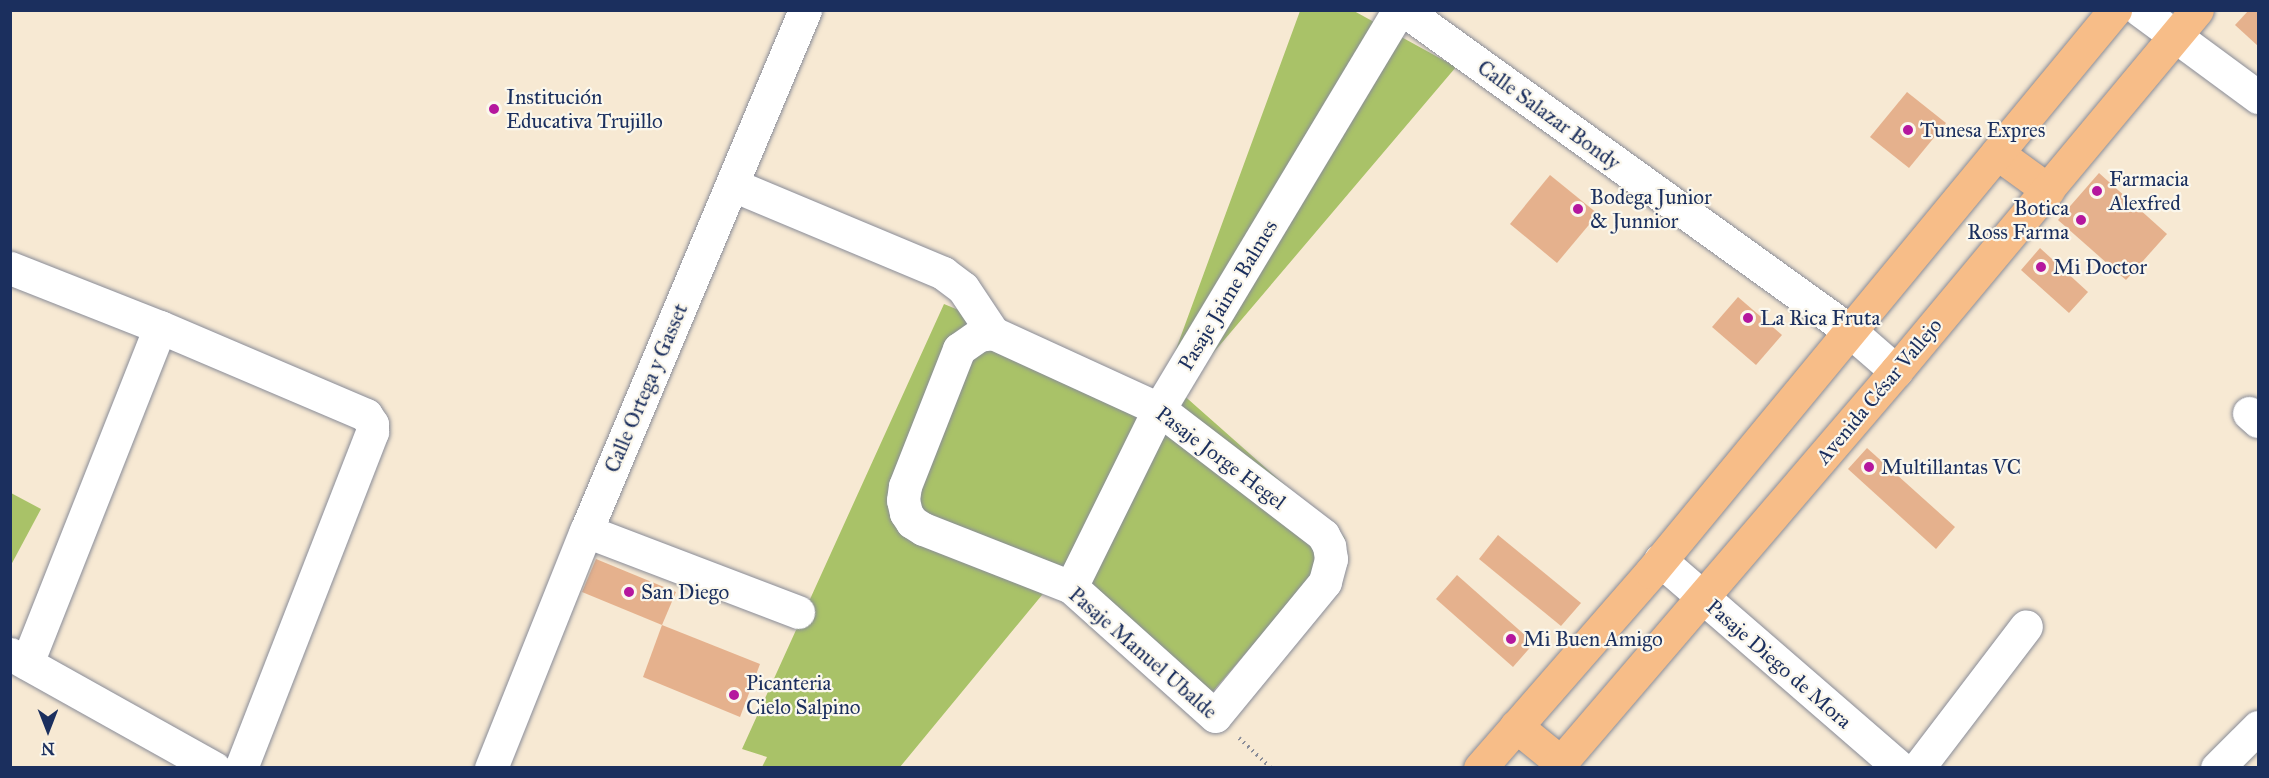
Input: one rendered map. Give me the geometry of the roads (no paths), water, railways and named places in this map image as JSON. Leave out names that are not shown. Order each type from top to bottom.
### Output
[{"type":"main road","points":[[1480,768],[1660,560],[2115,10]]},
{"type":"main road","name":"Avenida César Vallejo","points":[[1558,765],[1703,599],[1896,371],[2197,10]]},
{"type":"main road","points":[[1997,153],[2048,190]]},
{"type":"main road","points":[[1516,726],[1558,765]]},
{"type":"street","name":"Calle Ortega y Gasset","points":[[491,768],[586,531],[806,10]]},
{"type":"street","name":"Calle Salazar Bondy","points":[[1402,10],[1850,331],[1896,371]]},
{"type":"street","name":"Pasaje Jaime Balmes","points":[[1071,587],[1159,409],[1402,10]]},
{"type":"street","points":[[2140,10],[2259,97]]},
{"type":"street","points":[[733,185],[948,276],[963,288],[986,334]]},
{"type":"street","points":[[10,268],[160,327],[366,415],[372,424],[372,432],[241,768]]},
{"type":"street","points":[[160,327],[19,659],[214,768]]},
{"type":"street","name":"Pasaje Jorge Hegel","points":[[986,334],[1159,409],[1323,535],[1329,546],[1331,559],[1325,582],[1215,716]]},
{"type":"street","name":"Pasaje Manuel Ubalde","points":[[986,334],[958,350],[905,486],[903,500],[906,513],[912,522],[923,529],[1071,587],[1215,716]]},
{"type":"street","points":[[586,531],[798,612]]},
{"type":"street","name":"Pasaje Diego de Mora","points":[[1660,560],[1900,768]]},
{"type":"street","points":[[1918,768],[2026,626]]},
{"type":"street","points":[[2217,768],[2259,727]]},
{"type":"place","name":"Institución Educativa Trujillo","points":[[494,109]]},
{"type":"place","name":"Tunesa Expres","points":[[1908,130]]},
{"type":"place","name":"Farmacia Alexfred","points":[[2097,191]]},
{"type":"place","name":"Bodega Junior & Junnior","points":[[1578,209]]},
{"type":"place","name":"Botica Ross Farma","points":[[2081,220]]},
{"type":"place","name":"Mi Doctor","points":[[2041,267]]},
{"type":"place","name":"La Rica Fruta","points":[[1748,318]]},
{"type":"place","name":"Multillantas VC","points":[[1869,467]]},
{"type":"place","name":"San Diego","points":[[629,592]]},
{"type":"place","name":"Mi Buen Amigo","points":[[1511,639]]},
{"type":"place","name":"Picanteria Cielo Salpino","points":[[734,695]]}]
